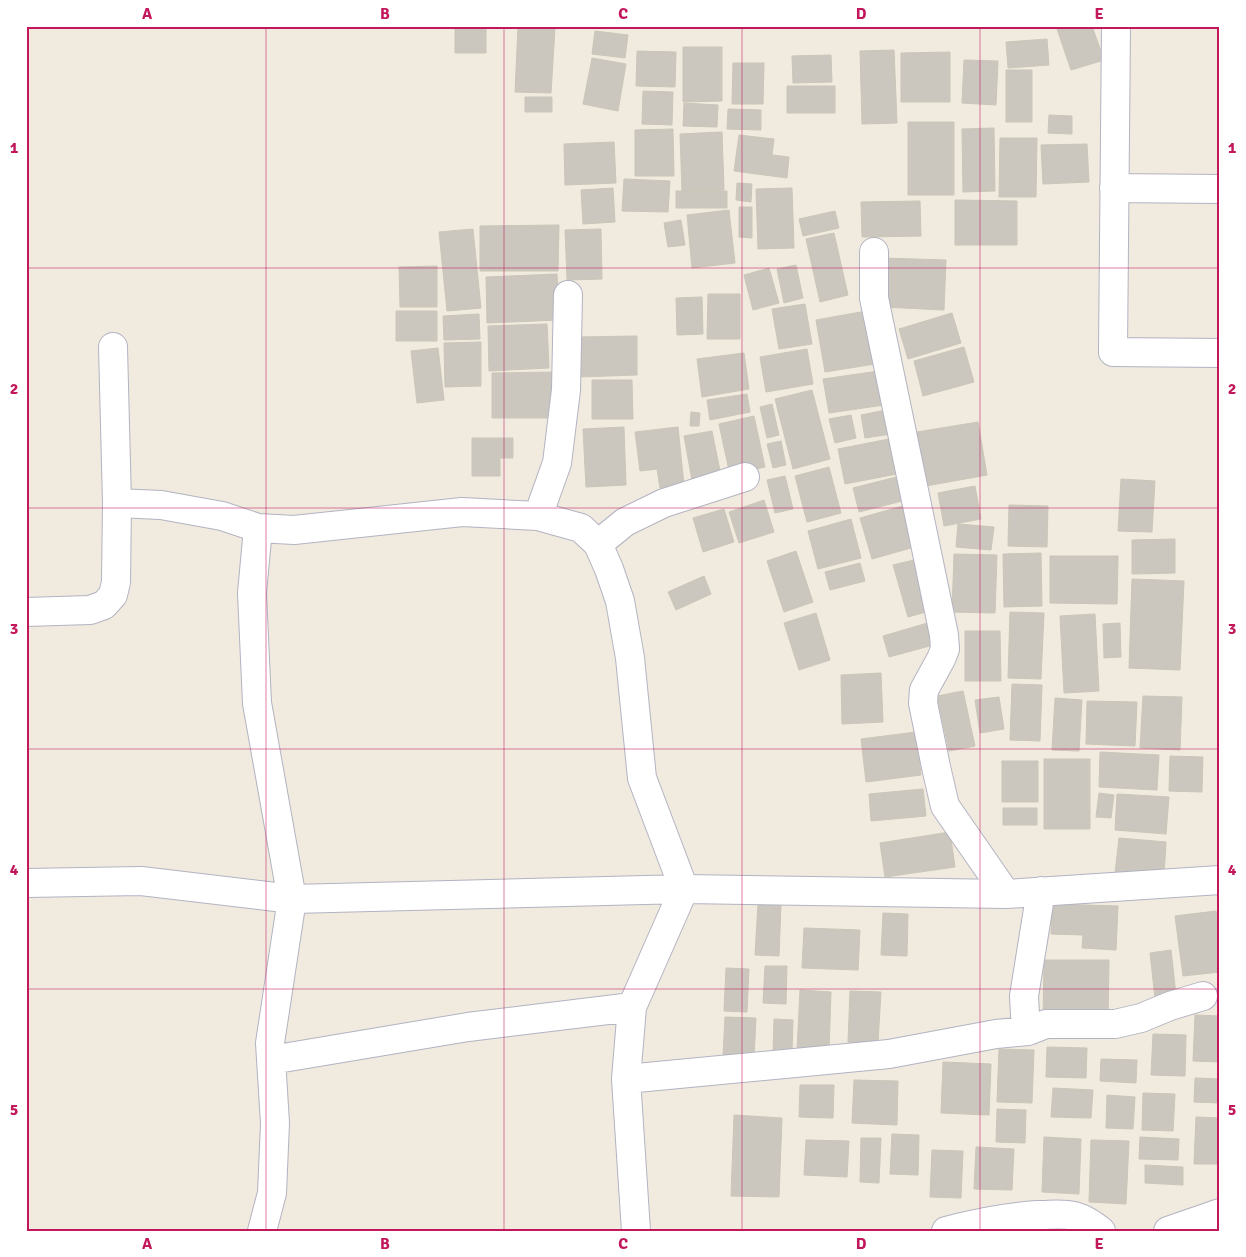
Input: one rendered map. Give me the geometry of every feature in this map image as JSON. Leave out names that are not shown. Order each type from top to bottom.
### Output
[{"type":"street","points":[[1116,26],[1113,352],[1220,353]]},
{"type":"street","points":[[1114,188],[1220,189]]},
{"type":"street","points":[[874,252],[874,298],[944,635],[945,649],[924,690],[923,703],[936,768],[945,806],[1006,894]]},
{"type":"street","points":[[538,516],[557,463],[566,390],[568,295]]},
{"type":"street","points":[[26,612],[90,610],[104,605],[112,596],[116,582],[117,503],[113,347]]},
{"type":"street","points":[[598,544],[625,522],[664,503],[745,477]]},
{"type":"street","points":[[117,503],[161,505],[222,516],[258,528],[294,530],[462,512],[538,516],[581,528],[598,544],[620,601],[630,658],[642,778],[684,889],[632,1008],[626,1079],[636,1231]]},
{"type":"street","points":[[258,528],[252,593],[257,703],[292,899],[270,1043],[275,1123],[272,1192],[262,1231]]},
{"type":"street","points":[[26,883],[141,881],[292,899],[684,889],[1006,894],[1220,880]]},
{"type":"street","points":[[1028,1031],[1024,996],[1041,891]]},
{"type":"street","points":[[626,1079],[889,1054],[996,1034],[1028,1031],[1046,1024],[1115,1024],[1141,1018],[1170,1006],[1203,996]]},
{"type":"street","points":[[271,1060],[468,1028],[632,1008]]},
{"type":"street","points":[[1168,1231],[1220,1213]]},
{"type":"street","points":[[946,1231],[984,1222],[1050,1214],[1072,1216],[1088,1221],[1101,1231]]},
{"type":"building","points":[[455,26],[486,26],[486,53],[455,53]]},
{"type":"building","points":[[1056,26],[1092,26],[1104,60],[1071,70]]},
{"type":"building","points":[[518,27],[555,28],[551,93],[515,92]]},
{"type":"building","points":[[595,31],[628,35],[625,58],[592,54]]},
{"type":"building","points":[[1047,39],[1049,65],[1008,68],[1006,42]]},
{"type":"building","points":[[683,47],[722,47],[722,101],[683,102]]},
{"type":"building","points":[[894,50],[897,123],[862,124],[860,51]]},
{"type":"building","points":[[637,51],[676,52],[675,87],[636,86]]},
{"type":"building","points":[[950,52],[950,102],[901,102],[901,53]]},
{"type":"building","points":[[831,55],[832,82],[793,83],[792,56]]},
{"type":"building","points":[[592,58],[626,64],[618,111],[583,104]]},
{"type":"building","points":[[964,60],[998,61],[996,105],[962,103]]},
{"type":"building","points":[[733,63],[764,63],[763,104],[732,104]]},
{"type":"building","points":[[1006,70],[1032,70],[1032,122],[1006,122]]},
{"type":"building","points":[[787,86],[835,86],[835,113],[787,113]]},
{"type":"building","points":[[643,91],[673,92],[672,125],[642,124]]},
{"type":"building","points":[[525,97],[552,97],[552,112],[525,112]]},
{"type":"building","points":[[684,103],[718,105],[717,127],[683,126]]},
{"type":"building","points":[[728,109],[761,110],[761,130],[727,129]]},
{"type":"building","points":[[1049,115],[1072,116],[1072,134],[1048,133]]},
{"type":"building","points":[[908,122],[954,122],[954,195],[908,195]]},
{"type":"building","points":[[994,128],[995,191],[963,192],[962,129]]},
{"type":"building","points":[[673,129],[674,176],[635,176],[635,130]]},
{"type":"building","points":[[722,132],[724,190],[682,191],[680,134]]},
{"type":"building","points":[[739,135],[774,139],[772,155],[789,157],[787,178],[734,171]]},
{"type":"building","points":[[1000,138],[1037,138],[1036,197],[999,197]]},
{"type":"building","points":[[614,142],[616,183],[565,185],[564,144]]},
{"type":"building","points":[[1087,144],[1089,182],[1043,184],[1041,145]]},
{"type":"building","points":[[624,179],[670,181],[668,212],[622,211]]},
{"type":"building","points":[[737,183],[752,184],[751,202],[736,200]]},
{"type":"building","points":[[613,188],[615,222],[583,224],[581,190]]},
{"type":"building","points":[[792,188],[794,248],[758,249],[756,189]]},
{"type":"building","points":[[676,191],[727,191],[727,208],[676,208]]},
{"type":"building","points":[[955,200],[1017,201],[1017,245],[955,245]]},
{"type":"building","points":[[920,201],[921,236],[862,237],[861,202]]},
{"type":"building","points":[[739,207],[752,207],[752,238],[739,237]]},
{"type":"building","points":[[729,210],[735,263],[692,268],[687,215]]},
{"type":"building","points":[[835,211],[839,228],[803,236],[799,219]]},
{"type":"building","points":[[681,220],[685,245],[668,247],[664,223]]},
{"type":"building","points":[[559,225],[558,271],[480,271],[480,226]]},
{"type":"building","points":[[473,229],[481,308],[447,311],[439,232]]},
{"type":"building","points":[[601,229],[602,279],[567,280],[565,230]]},
{"type":"building","points":[[834,233],[848,295],[820,302],[806,239]]},
{"type":"building","points":[[884,258],[946,260],[944,310],[883,307]]},
{"type":"building","points":[[796,265],[803,298],[784,303],[777,269]]},
{"type":"building","points":[[437,266],[437,307],[400,307],[399,267]]},
{"type":"building","points":[[769,268],[779,303],[753,310],[744,275]]},
{"type":"building","points":[[557,274],[559,320],[487,323],[486,277]]},
{"type":"building","points":[[708,294],[740,294],[740,339],[707,339]]},
{"type":"building","points":[[702,297],[703,334],[677,335],[676,298]]},
{"type":"building","points":[[805,304],[812,344],[779,349],[772,309]]},
{"type":"building","points":[[872,310],[881,363],[825,372],[816,320]]},
{"type":"building","points":[[396,311],[437,311],[437,341],[396,341]]},
{"type":"building","points":[[952,313],[961,343],[908,359],[899,329]]},
{"type":"building","points":[[479,314],[480,339],[444,340],[443,316]]},
{"type":"building","points":[[547,324],[549,368],[489,371],[488,326]]},
{"type":"building","points":[[637,336],[637,375],[578,377],[578,337]]},
{"type":"building","points":[[481,342],[481,386],[445,387],[444,343]]},
{"type":"building","points":[[964,347],[974,382],[923,396],[914,361]]},
{"type":"building","points":[[438,348],[444,400],[417,403],[411,351]]},
{"type":"building","points":[[807,349],[813,384],[766,392],[760,357]]},
{"type":"building","points":[[744,353],[749,389],[702,397],[697,359]]},
{"type":"building","points":[[879,371],[884,405],[829,413],[823,379]]},
{"type":"building","points":[[556,372],[556,418],[492,418],[492,373]]},
{"type":"building","points":[[592,380],[632,380],[633,419],[592,419]]},
{"type":"building","points":[[812,390],[830,459],[793,469],[775,399]]},
{"type":"building","points":[[747,394],[750,412],[710,420],[707,400]]},
{"type":"building","points":[[772,404],[779,435],[767,438],[760,407]]},
{"type":"building","points":[[886,410],[891,434],[865,438],[861,415]]},
{"type":"building","points":[[691,412],[700,413],[699,426],[690,426]]},
{"type":"building","points":[[851,415],[856,438],[835,443],[829,419]]},
{"type":"building","points":[[754,416],[765,467],[730,475],[719,424]]},
{"type":"building","points":[[978,422],[987,475],[926,486],[917,432]]},
{"type":"building","points":[[624,427],[626,485],[586,487],[583,429]]},
{"type":"building","points":[[678,427],[684,485],[660,488],[657,469],[640,471],[635,432]]},
{"type":"building","points":[[712,431],[722,481],[693,486],[684,436]]},
{"type":"building","points":[[472,438],[513,438],[513,458],[500,458],[500,476],[472,476]]},
{"type":"building","points":[[894,438],[902,473],[845,484],[838,449]]},
{"type":"building","points":[[781,441],[786,465],[773,468],[767,444]]},
{"type":"building","points":[[829,467],[841,513],[807,522],[795,476]]},
{"type":"building","points":[[904,475],[910,499],[859,512],[853,488]]},
{"type":"building","points":[[785,476],[793,509],[775,513],[767,480]]},
{"type":"building","points":[[1121,479],[1155,481],[1152,532],[1118,531]]},
{"type":"building","points":[[975,486],[981,519],[944,526],[938,493]]},
{"type":"building","points":[[764,500],[774,532],[739,543],[729,512]]},
{"type":"building","points":[[906,505],[918,546],[872,559],[860,518]]},
{"type":"building","points":[[1009,505],[1048,506],[1047,547],[1008,546]]},
{"type":"building","points":[[724,509],[734,542],[703,552],[693,518]]},
{"type":"building","points":[[851,519],[861,558],[818,569],[808,531]]},
{"type":"building","points":[[958,524],[994,527],[991,550],[956,547]]},
{"type":"building","points":[[1175,539],[1175,573],[1132,574],[1132,540]]},
{"type":"building","points":[[796,551],[813,602],[784,612],[767,561]]},
{"type":"building","points":[[1041,553],[1042,606],[1004,607],[1003,554]]},
{"type":"building","points":[[954,554],[997,555],[995,613],[952,612]]},
{"type":"building","points":[[1050,556],[1118,556],[1117,604],[1050,603]]},
{"type":"building","points":[[918,559],[933,610],[908,617],[893,565]]},
{"type":"building","points":[[860,563],[865,581],[830,590],[825,572]]},
{"type":"building","points":[[704,576],[711,594],[676,610],[668,592]]},
{"type":"building","points":[[1132,579],[1184,581],[1180,670],[1129,668]]},
{"type":"building","points":[[1010,612],[1044,613],[1041,679],[1008,678]]},
{"type":"building","points":[[816,613],[830,660],[799,670],[784,623]]},
{"type":"building","points":[[1095,614],[1099,691],[1064,693],[1060,616]]},
{"type":"building","points":[[931,622],[937,644],[889,657],[883,636]]},
{"type":"building","points":[[1120,623],[1121,657],[1104,658],[1103,624]]},
{"type":"building","points":[[965,631],[1000,631],[1001,681],[965,681]]},
{"type":"building","points":[[881,673],[883,722],[842,724],[841,675]]},
{"type":"building","points":[[1012,684],[1042,685],[1040,741],[1010,740]]},
{"type":"building","points":[[963,691],[975,746],[949,751],[937,696]]},
{"type":"building","points":[[1143,696],[1182,697],[1180,750],[1140,748]]},
{"type":"building","points":[[999,697],[1004,729],[980,733],[975,700]]},
{"type":"building","points":[[1055,698],[1082,700],[1079,751],[1052,750]]},
{"type":"building","points":[[1087,701],[1137,702],[1135,746],[1086,744]]},
{"type":"building","points":[[916,732],[921,775],[866,782],[861,739]]},
{"type":"building","points":[[1100,752],[1159,755],[1157,790],[1099,787]]},
{"type":"building","points":[[1170,756],[1203,757],[1202,792],[1169,791]]},
{"type":"building","points":[[1044,759],[1090,759],[1090,829],[1044,829]]},
{"type":"building","points":[[1002,761],[1038,761],[1038,802],[1002,802]]},
{"type":"building","points":[[923,789],[926,816],[871,821],[869,794]]},
{"type":"building","points":[[1099,793],[1114,795],[1111,818],[1096,817]]},
{"type":"building","points":[[1117,794],[1169,797],[1166,834],[1115,830]]},
{"type":"building","points":[[1003,808],[1037,808],[1037,825],[1003,825]]},
{"type":"building","points":[[950,832],[955,867],[885,877],[880,843]]},
{"type":"building","points":[[1119,838],[1166,842],[1164,876],[1115,873]]},
{"type":"building","points":[[758,904],[781,905],[779,956],[755,955]]},
{"type":"building","points":[[1052,904],[1118,906],[1116,950],[1082,948],[1083,935],[1051,934]]},
{"type":"building","points":[[1216,911],[1220,943],[1220,972],[1183,976],[1175,916]]},
{"type":"building","points":[[883,913],[908,914],[907,956],[881,955]]},
{"type":"building","points":[[804,928],[860,930],[858,970],[802,968]]},
{"type":"building","points":[[1171,950],[1176,995],[1155,998],[1150,953]]},
{"type":"building","points":[[1044,960],[1109,960],[1108,1020],[1043,1019]]},
{"type":"building","points":[[765,966],[787,966],[786,1004],[763,1003]]},
{"type":"building","points":[[726,968],[749,969],[747,1012],[724,1011]]},
{"type":"building","points":[[800,990],[831,992],[829,1052],[797,1050]]},
{"type":"building","points":[[850,991],[881,992],[878,1043],[848,1042]]},
{"type":"building","points":[[1195,1015],[1220,1016],[1220,1062],[1193,1061]]},
{"type":"building","points":[[725,1017],[756,1018],[754,1057],[723,1056]]},
{"type":"building","points":[[774,1019],[793,1020],[792,1053],[773,1052]]},
{"type":"building","points":[[1153,1034],[1186,1035],[1185,1076],[1151,1075]]},
{"type":"building","points":[[1047,1047],[1087,1048],[1086,1078],[1046,1077]]},
{"type":"building","points":[[999,1049],[1034,1050],[1032,1103],[997,1102]]},
{"type":"building","points":[[1101,1059],[1137,1060],[1136,1083],[1100,1081]]},
{"type":"building","points":[[943,1062],[991,1064],[989,1115],[941,1113]]},
{"type":"building","points":[[1195,1078],[1220,1079],[1220,1103],[1194,1102]]},
{"type":"building","points":[[854,1080],[898,1081],[897,1125],[852,1123]]},
{"type":"building","points":[[800,1085],[834,1085],[833,1118],[799,1117]]},
{"type":"building","points":[[1053,1088],[1093,1090],[1091,1118],[1051,1117]]},
{"type":"building","points":[[1143,1093],[1175,1094],[1173,1131],[1142,1130]]},
{"type":"building","points":[[1107,1095],[1135,1097],[1133,1129],[1106,1128]]},
{"type":"building","points":[[997,1109],[1026,1110],[1025,1143],[996,1142]]},
{"type":"building","points":[[734,1115],[782,1118],[779,1197],[731,1196]]},
{"type":"building","points":[[1196,1117],[1220,1118],[1220,1164],[1194,1164]]},
{"type":"building","points":[[892,1134],[919,1135],[918,1175],[890,1174]]},
{"type":"building","points":[[1044,1137],[1081,1139],[1079,1194],[1042,1192]]},
{"type":"building","points":[[1140,1137],[1179,1139],[1178,1160],[1139,1159]]},
{"type":"building","points":[[861,1138],[881,1138],[879,1183],[860,1182]]},
{"type":"building","points":[[806,1140],[849,1141],[847,1177],[804,1175]]},
{"type":"building","points":[[1091,1140],[1129,1141],[1126,1204],[1089,1202]]},
{"type":"building","points":[[976,1147],[1014,1149],[1012,1190],[974,1189]]},
{"type":"building","points":[[932,1150],[963,1151],[961,1198],[930,1197]]},
{"type":"building","points":[[1145,1165],[1183,1167],[1183,1185],[1145,1183]]}]
